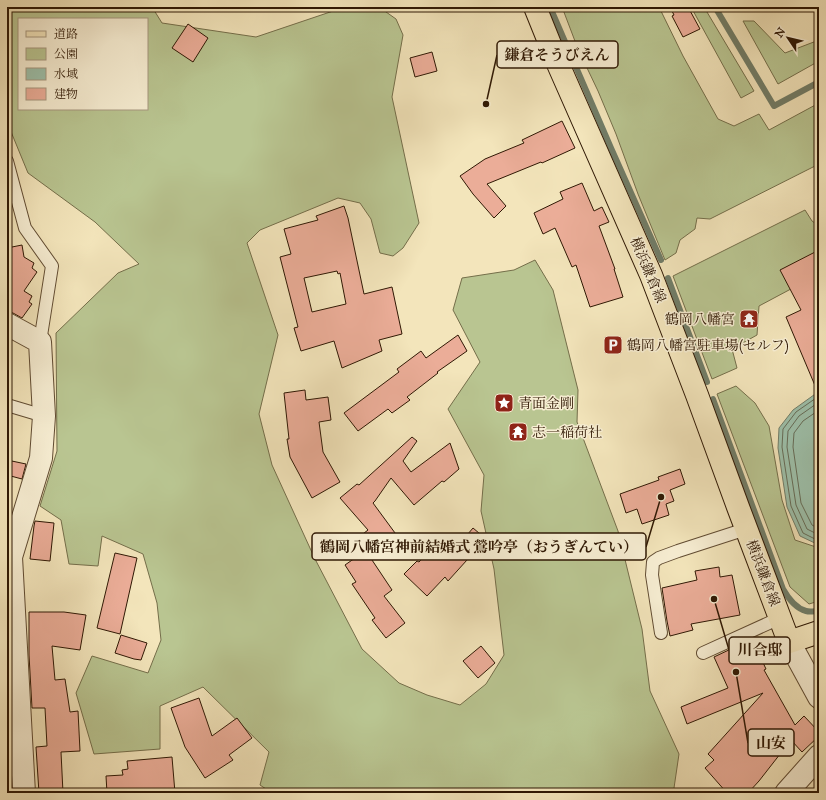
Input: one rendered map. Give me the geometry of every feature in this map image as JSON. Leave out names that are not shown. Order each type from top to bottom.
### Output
[{"type":"main road","name":"横浜鎌倉線","points":[[536,7],[558,64],[651,275],[789,642]]},
{"type":"main road","points":[[789,642],[819,632]]},
{"type":"street","points":[[7,324],[40,342],[44,416],[41,458],[10,557],[12,668],[24,793]]},
{"type":"street","points":[[789,642],[819,697]]},
{"type":"street","points":[[786,793],[819,756]]},
{"type":"lane","points":[[7,161],[25,228],[52,266],[40,342]]},
{"type":"lane","points":[[7,405],[44,416]]},
{"type":"lane","points":[[661,633],[652,575],[653,562],[659,558],[678,551],[746,529]]},
{"type":"lane","points":[[703,653],[780,618]]},
{"type":"green space","points":[[7,7],[152,7],[162,23],[256,37],[345,7],[379,7],[396,19],[403,35],[392,97],[419,223],[403,248],[393,256],[380,253],[371,219],[360,203],[338,198],[260,230],[247,243],[278,335],[259,414],[272,465],[315,559],[362,649],[399,683],[427,695],[460,705],[486,684],[504,655],[494,569],[481,511],[484,475],[448,409],[480,362],[453,310],[462,278],[514,270],[535,260],[553,290],[578,390],[577,422],[618,531],[642,629],[650,691],[679,754],[674,788],[670,793],[272,793],[260,785],[269,752],[203,687],[160,706],[160,749],[94,754],[76,693],[92,656],[148,673],[161,640],[157,603],[143,554],[102,536],[98,566],[69,564],[61,520],[40,506],[57,451],[56,333],[118,273],[139,264],[95,222],[28,173],[7,122]]},
{"type":"green space","points":[[562,7],[659,7],[683,56],[718,119],[734,126],[759,114],[769,130],[819,103],[819,164],[710,219],[697,218],[695,229],[680,240],[676,253],[665,260],[638,194],[616,134],[578,49]]},
{"type":"green space","points":[[691,7],[704,7],[754,91],[741,98]]},
{"type":"green space","points":[[743,21],[754,21],[785,53],[819,40],[819,61],[778,84]]},
{"type":"green space","points":[[805,210],[812,221],[819,226],[819,274],[759,306],[757,335],[732,349],[737,368],[712,379],[673,276]]},
{"type":"green space","points":[[736,386],[755,403],[769,426],[782,500],[795,540],[819,548],[819,601],[809,604],[790,587],[717,394]]},
{"type":"water","points":[[818,392],[819,545],[800,536],[787,507],[778,448],[779,428],[793,410]]},
{"type":"building","points":[[670,7],[688,7],[700,29],[683,37],[672,16],[674,15]]},
{"type":"building","points":[[188,24],[208,38],[193,62],[172,48]]},
{"type":"building","points":[[432,52],[437,71],[415,77],[410,58]]},
{"type":"building","points":[[562,121],[575,148],[542,163],[541,162],[487,184],[506,206],[494,218],[473,194],[460,176],[485,159],[524,143],[522,140]]},
{"type":"building","points":[[582,183],[594,211],[602,207],[609,222],[599,226],[615,269],[623,297],[590,307],[576,265],[572,267],[555,228],[543,234],[534,213],[563,199],[560,192]]},
{"type":"building","points":[[344,206],[348,218],[364,294],[392,287],[402,334],[379,340],[382,351],[342,368],[334,341],[301,351],[294,328],[298,327],[280,257],[291,254],[284,229],[318,220],[316,216]],"holes":[[[337,271],[338,274],[340,273],[346,304],[312,312],[304,278]]]},
{"type":"building","points":[[22,245],[24,257],[34,263],[32,268],[37,272],[24,291],[32,296],[29,302],[32,304],[22,318],[13,313],[7,312],[7,248]]},
{"type":"building","points":[[819,250],[819,395],[786,317],[801,310],[780,270]]},
{"type":"building","points":[[458,335],[467,351],[437,372],[438,373],[407,397],[410,400],[392,413],[388,409],[358,431],[344,413],[399,372],[397,369],[421,351],[426,358]]},
{"type":"building","points":[[305,390],[306,400],[328,397],[331,420],[319,422],[323,452],[340,482],[312,498],[290,457],[287,439],[289,439],[284,393]]},
{"type":"building","points":[[412,437],[417,441],[403,461],[411,472],[450,443],[459,469],[444,482],[442,481],[414,505],[391,478],[373,503],[398,537],[370,557],[392,590],[384,596],[405,623],[386,638],[372,620],[375,618],[352,584],[356,582],[345,565],[355,558],[346,547],[368,530],[340,498],[357,484],[359,485]]},
{"type":"building","points":[[7,460],[26,464],[22,479],[7,475]]},
{"type":"building","points":[[680,469],[685,484],[670,490],[674,501],[666,504],[669,515],[642,524],[637,509],[626,513],[620,494],[659,480],[658,477]]},
{"type":"building","points":[[35,521],[54,523],[50,561],[30,559]]},
{"type":"building","points":[[473,528],[486,539],[448,581],[445,577],[427,596],[404,574],[432,549],[439,556],[445,550],[450,555]]},
{"type":"building","points":[[115,553],[137,558],[120,634],[97,628]]},
{"type":"building","points":[[719,567],[720,577],[732,575],[740,615],[691,624],[693,630],[670,636],[662,588],[697,580],[695,571]]},
{"type":"building","points":[[29,612],[64,612],[86,615],[80,650],[52,646],[55,680],[65,679],[70,712],[78,711],[80,751],[61,752],[63,793],[39,793],[36,747],[47,746],[45,708],[32,708],[29,655]]},
{"type":"building","points":[[121,635],[147,643],[141,660],[115,653]]},
{"type":"building","points":[[752,639],[766,669],[764,670],[795,725],[804,716],[819,732],[819,736],[802,752],[791,740],[748,793],[727,793],[705,768],[714,760],[708,754],[763,693],[687,724],[681,707],[728,688],[714,657]]},
{"type":"building","points":[[481,646],[495,663],[478,678],[463,661]]},
{"type":"building","points":[[199,698],[212,736],[237,718],[252,738],[229,755],[233,760],[205,778],[185,747],[171,708]]},
{"type":"building","points":[[172,757],[175,793],[107,793],[106,776],[123,775],[122,770],[128,769],[127,761]]},
{"type":"waterway","points":[[550,7],[661,260]]},
{"type":"waterway","points":[[715,7],[774,106],[819,82]]},
{"type":"waterway","points":[[668,278],[707,382]]},
{"type":"waterway","points":[[713,399],[783,589],[798,608],[808,611],[819,611]]},
{"type":"place","name":"鎌倉そうびえん","points":[[486,104]]},
{"type":"place","name":"鶴岡八幡宮","points":[[749,319]]},
{"type":"place","name":"鶴岡八幡宮駐車場(セルフ)","points":[[613,345]]},
{"type":"place","name":"青面金剛","points":[[504,403]]},
{"type":"place","name":"志一稲荷社","points":[[518,432]]},
{"type":"place","name":"鶴岡八幡宮神前結婚式 鶯吟亭（おうぎんてい）","points":[[661,497]]},
{"type":"place","name":"川合邸","points":[[714,599]]},
{"type":"place","name":"山安","points":[[736,672]]}]
